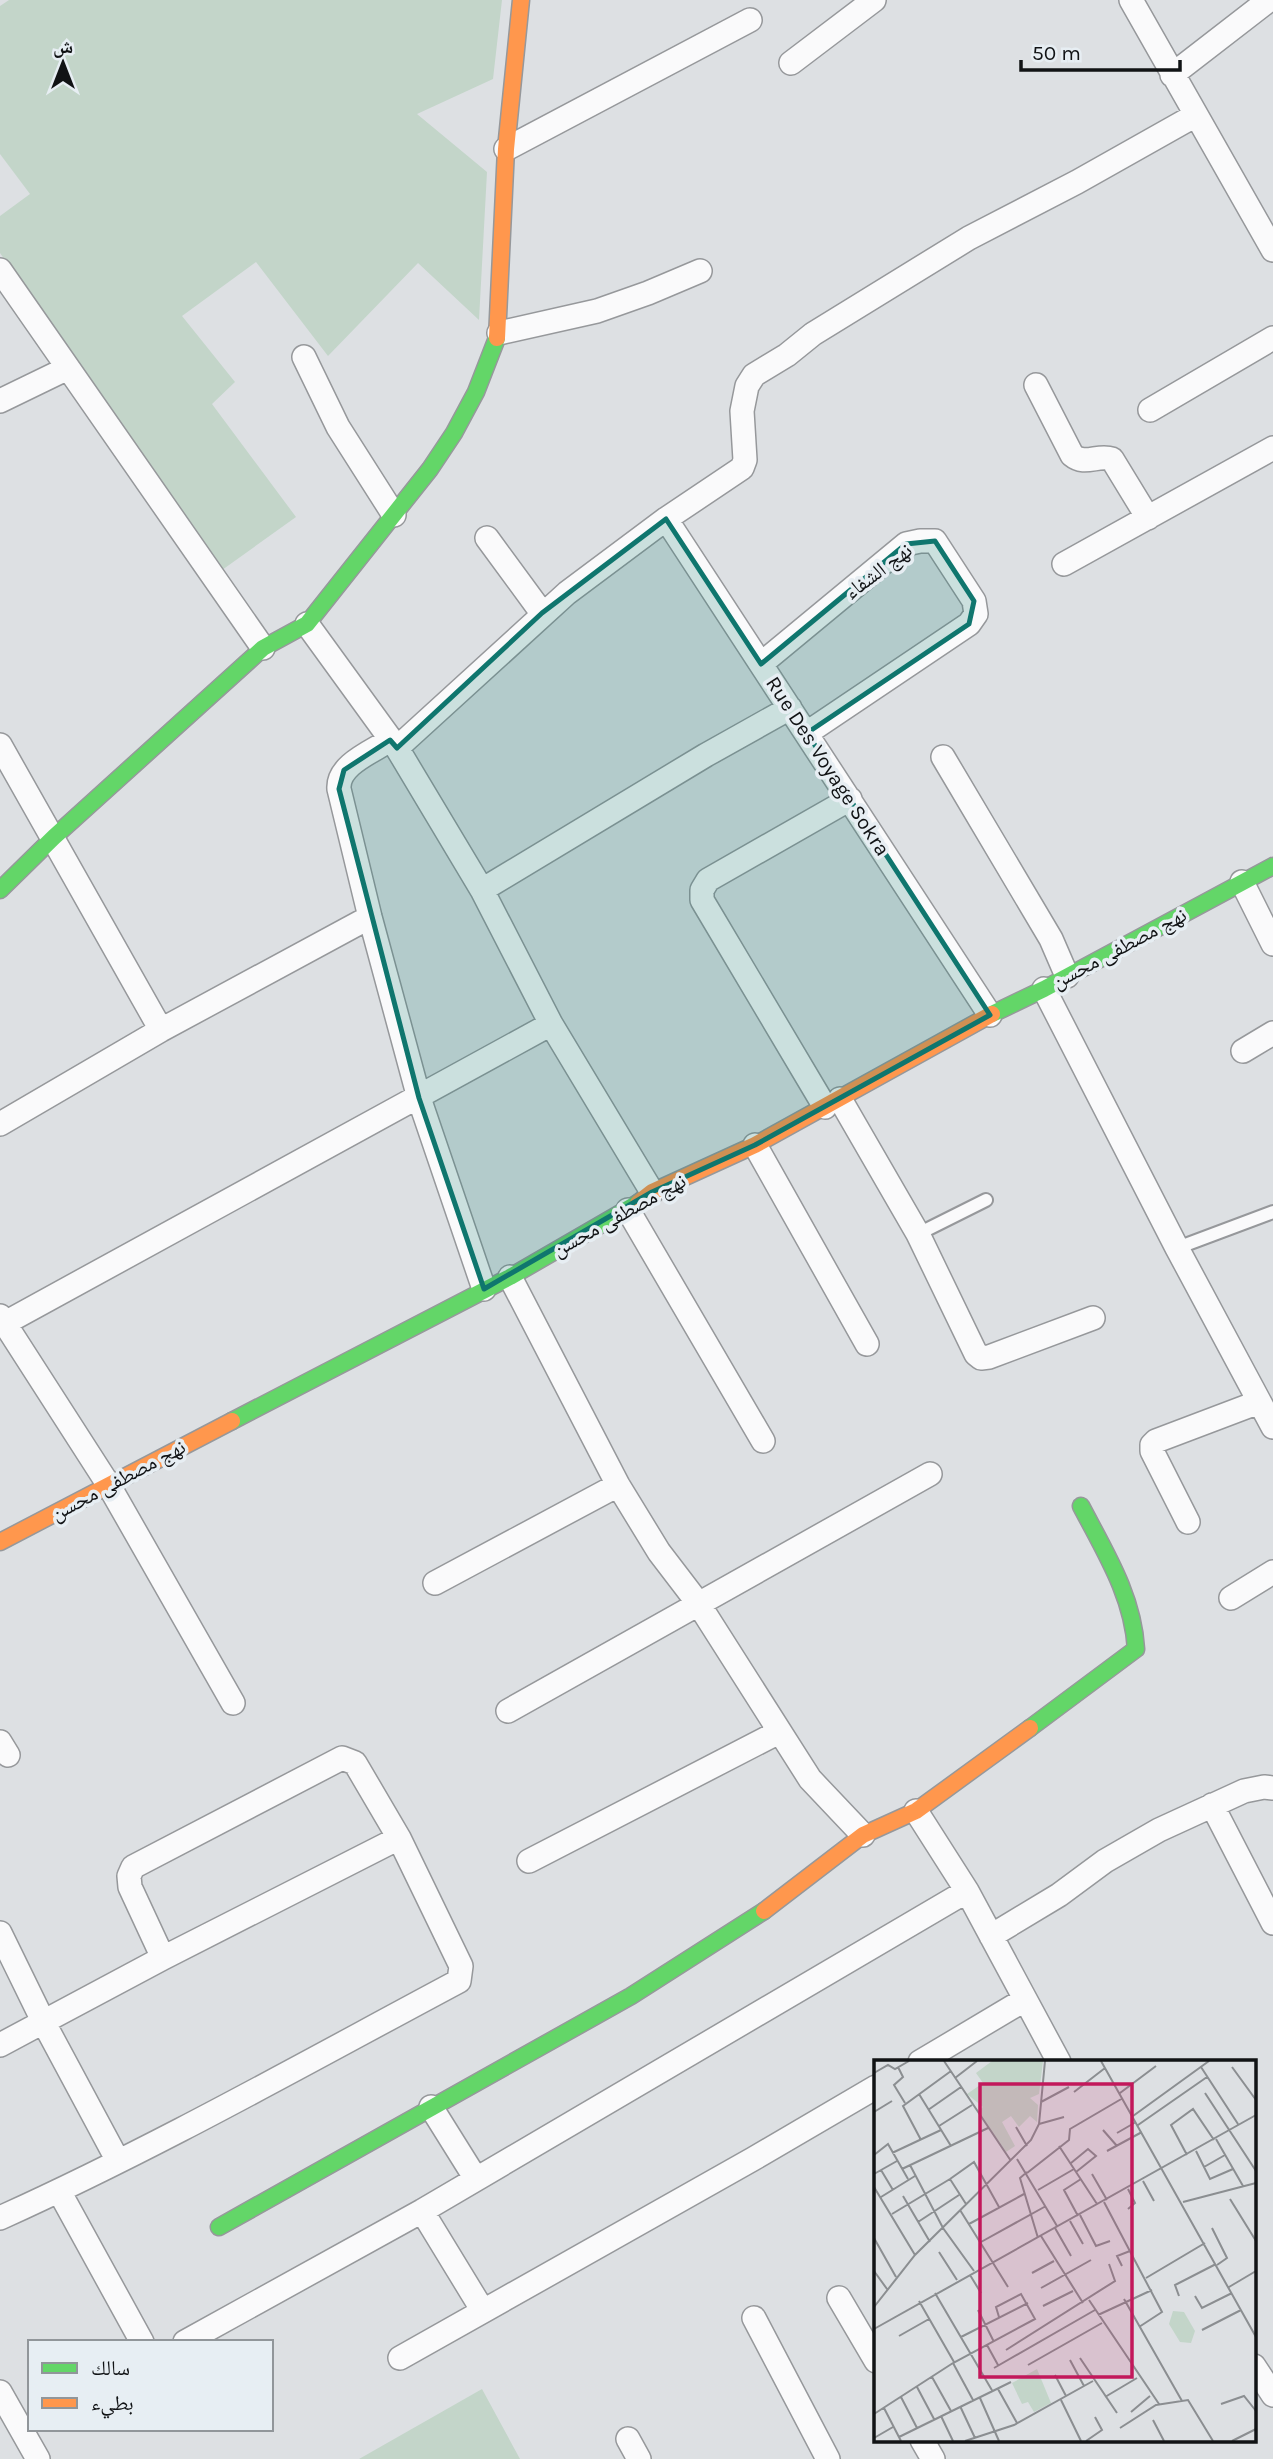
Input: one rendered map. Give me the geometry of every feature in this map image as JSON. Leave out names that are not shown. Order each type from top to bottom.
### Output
[{"type":"street","points":[[0,890],[54,837],[262,648],[307,624],[430,469],[454,433],[476,392],[499,333],[506,149],[521,0]]},
{"type":"street","points":[[791,62],[874,0]]},
{"type":"street","points":[[1131,0],[1273,250]]},
{"type":"street","points":[[1172,75],[1269,0]]},
{"type":"street","points":[[506,149],[750,20]]},
{"type":"street","points":[[484,1289],[419,1098],[370,917],[338,779],[344,770],[394,744],[542,613],[666,519],[742,468],[745,460],[742,411],[747,386],[754,375],[787,355],[813,334],[969,238],[1196,116]]},
{"type":"street","points":[[0,270],[262,648]]},
{"type":"street","points":[[499,333],[597,310],[648,293],[700,271]]},
{"type":"street","points":[[1150,410],[1273,338]]},
{"type":"street","points":[[304,357],[338,427],[394,515]]},
{"type":"street","points":[[0,401],[68,368]]},
{"type":"street","points":[[1036,385],[1072,455],[1077,460],[1107,457],[1112,459],[1148,518]]},
{"type":"street","points":[[1063,564],[1273,449]]},
{"type":"street","name":"Rue Des Voyage Sokra","points":[[666,519],[990,1015]]},
{"type":"street","points":[[487,538],[542,613]]},
{"type":"street","name":"نهج الشفاء","points":[[761,664],[906,544],[935,541],[974,601],[976,614],[969,624],[807,733]]},
{"type":"street","points":[[307,624],[394,744],[482,890],[551,1024],[652,1192]]},
{"type":"street","points":[[482,890],[706,755],[790,708]]},
{"type":"street","points":[[0,745],[162,1030]]},
{"type":"street","points":[[943,757],[1051,939],[1067,976]]},
{"type":"street","points":[[850,799],[708,880],[702,890],[702,900],[918,1234],[976,1354],[981,1358],[989,1357],[1093,1318]]},
{"type":"street","name":"نهج مصطفى محسن","points":[[0,1542],[510,1277],[628,1210],[652,1192],[755,1146],[990,1015],[1044,989],[1273,866]]},
{"type":"street","points":[[1242,882],[1273,944]]},
{"type":"street","points":[[0,1124],[162,1030],[370,917]]},
{"type":"street","points":[[1044,989],[1177,1248],[1273,1427]]},
{"type":"street","points":[[233,1703],[108,1485],[2,1320],[419,1098],[551,1024]]},
{"type":"street","points":[[1243,1051],[1273,1033]]},
{"type":"street","points":[[755,1146],[867,1344]]},
{"type":"street","points":[[628,1210],[763,1441]]},
{"type":"street","points":[[510,1277],[618,1485],[659,1552],[698,1603],[810,1779],[863,1835]]},
{"type":"street","points":[[1188,1522],[1152,1451],[1152,1445],[1156,1441],[1259,1402]]},
{"type":"street","points":[[508,1711],[930,1474]]},
{"type":"street","points":[[436,1583],[618,1485]]},
{"type":"street","points":[[219,2227],[631,1996],[754,1919],[863,1835],[916,1811],[1136,1649],[1135,1627],[1120,1585],[1081,1506]]},
{"type":"street","points":[[1231,1598],[1273,1572]]},
{"type":"street","points":[[529,1861],[779,1732]]},
{"type":"street","points":[[0,2218],[59,2192],[459,1981],[461,1966],[399,1838],[355,1763],[342,1758],[133,1867],[129,1876],[130,1887],[163,1958]]},
{"type":"street","points":[[991,1936],[1059,1895],[1105,1861],[1158,1830],[1253,1788],[1273,1788]]},
{"type":"street","points":[[1212,1805],[1273,1923]]},
{"type":"street","points":[[916,1811],[967,1891],[1058,2060]]},
{"type":"street","points":[[0,2045],[163,1958],[399,1838]]},
{"type":"street","points":[[189,2340],[422,2211],[967,1891]]},
{"type":"street","points":[[0,1933],[44,2023],[118,2161]]},
{"type":"street","points":[[923,2060],[1024,2000]]},
{"type":"street","points":[[400,2358],[874,2089]]},
{"type":"street","points":[[431,2107],[476,2179]]},
{"type":"street","points":[[59,2192],[141,2340]]},
{"type":"street","points":[[422,2211],[483,2311]]},
{"type":"street","points":[[839,2298],[874,2358]]},
{"type":"street","points":[[754,2318],[828,2459]]},
{"type":"street","points":[[1256,2369],[1273,2395]]},
{"type":"street","points":[[0,2392],[38,2459]]},
{"type":"street","points":[[923,2442],[933,2459]]},
{"type":"lane","points":[[918,1234],[986,1200]]},
{"type":"lane","points":[[1177,1248],[1273,1212]]},
{"type":"highlighted area","points":[[666,519],[761,664],[906,544],[935,541],[974,601],[969,624],[807,733],[990,1015],[755,1145],[652,1192],[484,1289],[419,1098],[339,789],[344,770],[390,740],[397,748],[542,613]]},
{"type":"green space","points":[[9,0],[502,0],[493,79],[417,114],[487,172],[479,320],[418,263],[328,356],[256,262],[182,316],[235,382],[212,404],[296,517],[222,570],[0,253],[0,216],[30,194],[0,154],[0,6]]},
{"type":"green space","points":[[482,2389],[520,2459],[359,2459]]},
{"type":"traffic: fast","points":[[0,890],[54,837],[263,648],[307,624],[430,469],[454,433],[476,392],[497,338]]},
{"type":"traffic: fast","points":[[992,1014],[1044,989],[1273,866]]},
{"type":"traffic: fast","points":[[232,1421],[510,1277],[638,1203]]},
{"type":"traffic: fast","points":[[1030,1728],[1136,1649],[1124,1593],[1081,1506]]},
{"type":"traffic: fast","points":[[219,2227],[631,1996],[764,1911]]},
{"type":"traffic: slow","points":[[497,338],[506,149],[521,0]]},
{"type":"traffic: slow","points":[[638,1203],[652,1192],[755,1145],[992,1014]]},
{"type":"traffic: slow","points":[[0,1542],[232,1421]]},
{"type":"traffic: slow","points":[[764,1911],[863,1835],[916,1811],[1030,1728]]}]
